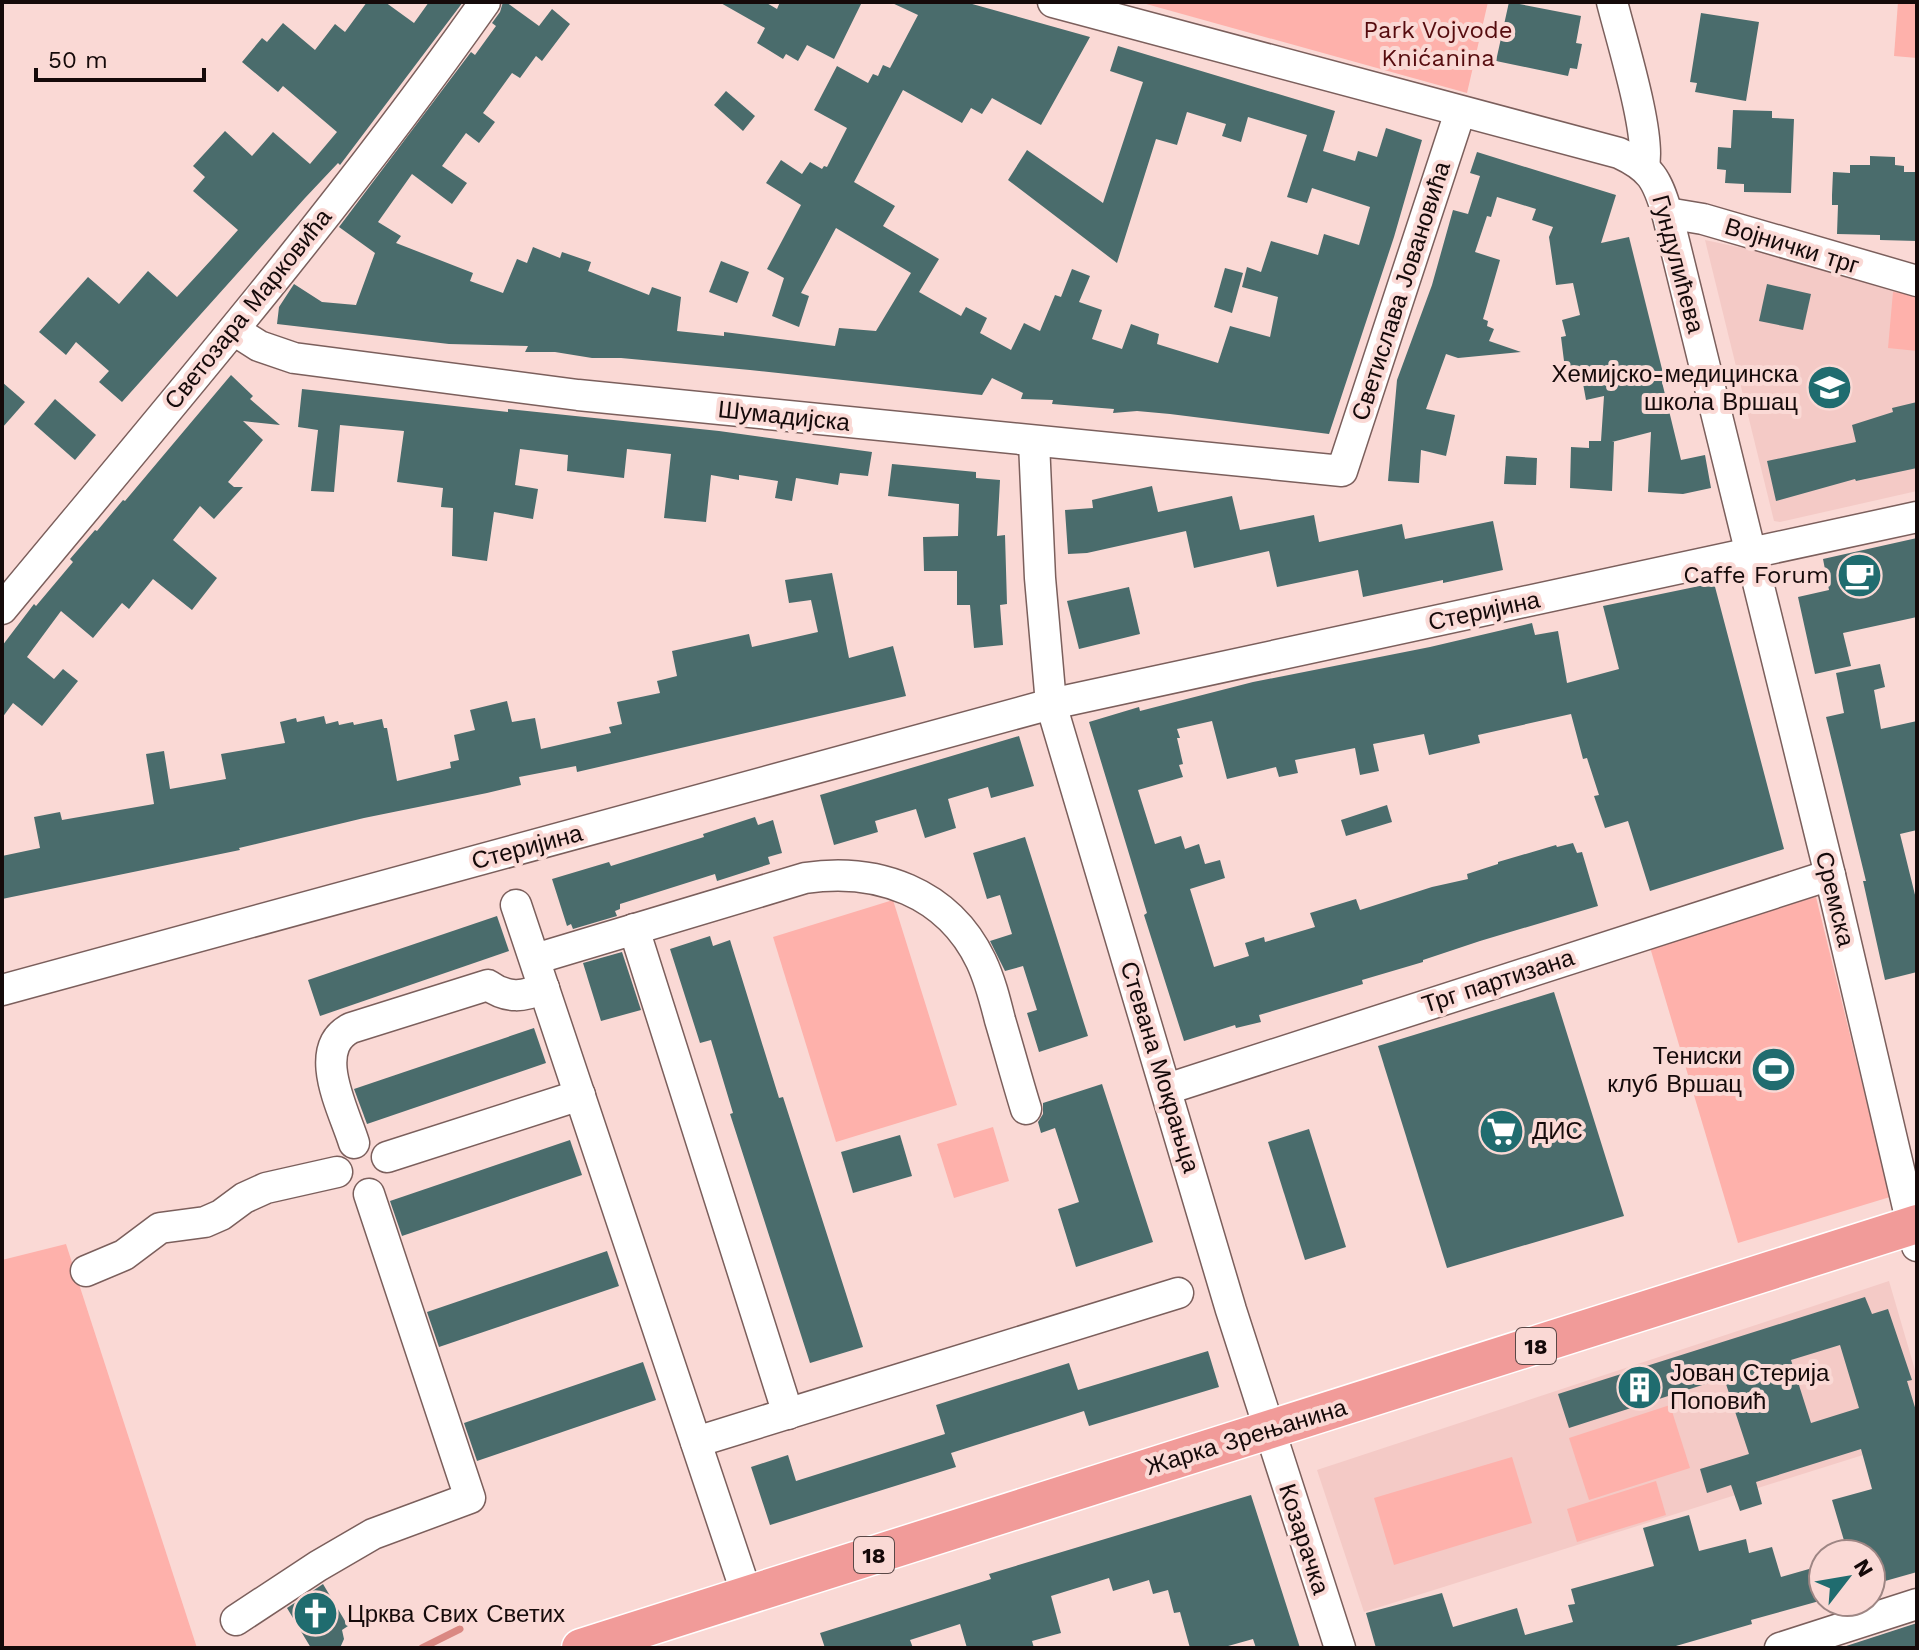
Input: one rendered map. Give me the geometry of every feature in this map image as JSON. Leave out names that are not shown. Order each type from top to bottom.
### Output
[{"type":"main road","name":"Жарка Зрењанина","points":[[587,1647],[1269,1431],[1916,1231]]},
{"type":"street","name":"Светозара Марковића","points":[[2,609],[234,330],[443,61],[485,2]]},
{"type":"street","name":"Гундулићева","points":[[1053,2],[1619,153],[1644,165],[1656,179],[1667,213],[1750,554]]},
{"type":"street","points":[[1612,2],[1642,127],[1646,157],[1644,165]]},
{"type":"street","name":"Светислава Јовановића","points":[[1342,471],[1460,112]]},
{"type":"street","name":"Војнички трг","points":[[1667,213],[1703,219],[1917,281]]},
{"type":"street","name":"Шумадијска","points":[[234,330],[259,346],[294,358],[578,395],[1342,471]]},
{"type":"street","points":[[1034,442],[1040,578],[1051,704]]},
{"type":"street","name":"Стеријина","points":[[2,990],[1051,704],[1917,517]]},
{"type":"street","name":"Сремска","points":[[1750,554],[1916,1231]]},
{"type":"street","name":"Стевана Мокрањца","points":[[1051,704],[1269,1431]]},
{"type":"street","points":[[535,959],[805,878],[828,874],[873,878],[912,890],[930,900],[961,929],[983,964],[1026,1109]]},
{"type":"street","name":"Трг партизана","points":[[1167,1089],[1830,875]]},
{"type":"street","points":[[516,905],[747,1595]]},
{"type":"street","points":[[634,929],[788,1414]]},
{"type":"street","points":[[354,1143],[330,1066],[332,1047],[340,1035],[351,1028],[488,985],[513,996],[524,996],[544,988]]},
{"type":"street","points":[[387,1157],[580,1095]]},
{"type":"street","points":[[354,1143],[374,1144],[387,1157],[388,1175],[384,1184],[369,1194],[351,1192],[344,1187],[337,1172],[340,1155],[354,1143]]},
{"type":"street","points":[[86,1271],[124,1255],[160,1228],[205,1222],[266,1188],[337,1172]]},
{"type":"street","points":[[236,1620],[373,1534],[470,1498],[369,1194]]},
{"type":"street","points":[[696,1442],[1178,1293]]},
{"type":"street","name":"Козарачка","points":[[1269,1431],[1340,1648]]},
{"type":"street","points":[[1780,1648],[1917,1604]]},
{"type":"shaded area","name":"Хемијско-медицинска школа Вршац","points":[[1705,240],[1917,285],[1917,491],[1774,521]]},
{"type":"shaded area","points":[[1889,1281],[1917,1377],[1917,1438],[1364,1612],[1317,1470]]},
{"type":"green space","name":"Park Vojvode Knićanina","points":[[1139,2],[1488,2],[1467,93]]},
{"type":"green space","points":[[1898,2],[1917,2],[1917,58],[1894,56]]},
{"type":"green space","points":[[1893,292],[1917,295],[1917,351],[1888,348]]},
{"type":"green space","name":"Тениски клуб Вршац","points":[[1816,897],[1890,1197],[1738,1243],[1649,944]]},
{"type":"green space","points":[[893,900],[957,1105],[836,1142],[773,937]]},
{"type":"green space","points":[[993,1127],[1009,1181],[954,1198],[937,1144]]},
{"type":"green space","points":[[66,1244],[197,1648],[2,1648],[2,1260]]},
{"type":"green space","points":[[1670,1405],[1690,1468],[1589,1500],[1569,1438]]},
{"type":"green space","points":[[1512,1457],[1532,1523],[1394,1565],[1374,1498]]},
{"type":"green space","points":[[1656,1481],[1666,1515],[1577,1542],[1567,1509]]},
{"type":"building","points":[[367,2],[385,2],[414,23],[429,2],[463,2],[340,165],[338,163],[305,198],[122,402],[99,382],[109,371],[76,342],[66,355],[39,332],[88,277],[119,304],[148,271],[177,297],[238,230],[193,191],[205,177],[193,166],[225,131],[252,156],[273,132],[310,164],[337,132],[283,86],[278,92],[242,62],[262,38],[267,42],[283,23],[315,50],[335,24],[345,32]]},
{"type":"building","points":[[503,2],[539,26],[552,9],[570,24],[542,61],[536,56],[520,78],[512,73],[483,113],[495,122],[479,143],[466,133],[442,166],[467,183],[452,204],[412,174],[378,222],[401,236],[396,243],[473,273],[470,281],[503,293],[517,259],[527,263],[533,247],[560,258],[562,252],[591,262],[588,271],[649,295],[652,287],[681,297],[677,331],[724,336],[724,332],[835,346],[839,328],[876,331],[911,273],[836,228],[801,293],[809,296],[799,327],[772,316],[784,278],[767,269],[801,205],[766,183],[781,160],[802,174],[810,162],[822,169],[827,167],[847,128],[814,110],[837,66],[868,83],[873,74],[878,76],[883,65],[890,68],[918,15],[890,2],[965,2],[1090,37],[1041,125],[992,98],[982,114],[971,108],[962,123],[903,90],[854,182],[895,206],[883,226],[939,259],[919,292],[961,316],[966,307],[987,318],[980,333],[1011,350],[1024,323],[1040,331],[1055,295],[1061,297],[1072,269],[1090,276],[1079,302],[1102,310],[1092,339],[1122,349],[1131,324],[1159,334],[1157,344],[1218,363],[1230,326],[1270,337],[1278,297],[1242,287],[1247,267],[1261,272],[1271,241],[1318,255],[1324,234],[1359,245],[1370,207],[1312,188],[1307,203],[1287,197],[1307,135],[1248,117],[1241,142],[1222,136],[1226,124],[1187,112],[1177,145],[1156,139],[1117,263],[1008,180],[1027,150],[1103,203],[1143,82],[1110,71],[1118,46],[1335,111],[1323,151],[1355,161],[1358,151],[1377,157],[1386,128],[1422,140],[1394,237],[1329,434],[1170,414],[1137,411],[1113,413],[1114,409],[1052,404],[1053,400],[1021,399],[1023,393],[992,378],[982,395],[750,370],[525,352],[528,346],[449,344],[277,324],[279,307],[294,284],[322,302],[356,305],[375,253],[339,227],[471,52],[475,55],[496,26],[492,23]]},
{"type":"building","points":[[719,2],[765,2],[777,9],[780,2],[862,2],[834,59],[807,45],[798,61],[786,54],[783,59],[757,43],[765,28]]},
{"type":"building","points":[[1509,2],[1581,16],[1576,43],[1582,44],[1577,69],[1570,68],[1568,76],[1496,61]]},
{"type":"building","points":[[1701,13],[1759,22],[1746,101],[1695,92],[1697,83],[1690,82]]},
{"type":"building","points":[[726,91],[755,116],[743,131],[714,105]]},
{"type":"building","points":[[1733,110],[1772,111],[1772,118],[1794,119],[1791,193],[1744,192],[1744,184],[1725,183],[1726,170],[1717,169],[1718,147],[1731,148]]},
{"type":"building","points":[[1477,152],[1616,195],[1601,243],[1629,237],[1681,460],[1705,455],[1711,488],[1683,494],[1648,492],[1651,432],[1612,442],[1612,491],[1570,488],[1571,447],[1589,448],[1589,441],[1601,441],[1604,396],[1586,400],[1580,367],[1565,369],[1561,337],[1566,336],[1562,320],[1580,315],[1573,283],[1556,285],[1549,237],[1553,227],[1532,220],[1536,209],[1497,197],[1475,252],[1500,260],[1483,319],[1488,321],[1487,326],[1494,329],[1489,341],[1521,352],[1458,358],[1446,354],[1426,409],[1455,415],[1446,456],[1421,450],[1419,483],[1388,481],[1397,380],[1432,285],[1453,210],[1468,214],[1480,176],[1470,173]]},
{"type":"building","points":[[1870,156],[1895,157],[1895,165],[1904,166],[1904,172],[1917,172],[1917,241],[1880,240],[1880,235],[1837,234],[1838,205],[1832,205],[1833,172],[1850,173],[1850,165],[1870,165]]},
{"type":"building","points":[[721,261],[749,272],[737,303],[709,292]]},
{"type":"building","points":[[1225,268],[1243,273],[1232,313],[1214,307]]},
{"type":"building","points":[[1767,284],[1811,294],[1803,330],[1759,321]]},
{"type":"building","points":[[231,375],[253,396],[250,399],[280,425],[243,421],[263,440],[228,482],[234,487],[243,487],[214,519],[200,506],[173,540],[217,578],[192,610],[153,579],[129,609],[122,603],[93,638],[61,611],[27,657],[54,679],[63,669],[78,681],[42,726],[13,703],[2,718],[2,646],[34,604],[36,606],[73,562],[70,559],[125,501]]},
{"type":"building","points":[[2,382],[25,402],[2,428]]},
{"type":"building","points":[[302,389],[719,431],[872,452],[868,476],[840,473],[838,485],[796,478],[792,501],[775,498],[778,481],[739,475],[739,480],[711,475],[706,522],[664,518],[671,454],[627,449],[624,478],[567,471],[568,455],[520,449],[515,485],[538,489],[533,519],[494,512],[487,561],[452,556],[453,508],[441,507],[443,488],[397,482],[404,431],[340,425],[334,492],[311,491],[318,430],[298,427]]},
{"type":"building","points":[[55,399],[96,435],[75,460],[34,424]]},
{"type":"building","points":[[1917,402],[1917,468],[1855,479],[1776,501],[1767,461],[1856,442],[1852,425],[1893,412],[1892,408]]},
{"type":"building","points":[[1506,456],[1537,458],[1536,485],[1504,484]]},
{"type":"building","points":[[892,464],[976,472],[976,478],[1000,480],[997,536],[1005,535],[1007,604],[1000,605],[1003,645],[974,648],[970,605],[957,605],[957,571],[924,571],[923,537],[958,536],[959,504],[888,496]]},
{"type":"building","points":[[1152,486],[1158,512],[1232,496],[1240,530],[1314,515],[1319,542],[1402,524],[1405,539],[1493,521],[1503,570],[1363,597],[1358,570],[1277,587],[1269,551],[1194,568],[1186,531],[1087,553],[1068,554],[1065,510],[1093,508],[1092,500]]},
{"type":"building","points":[[1917,538],[1917,617],[1843,633],[1851,666],[1815,674],[1798,597],[1829,590],[1823,559]]},
{"type":"building","points":[[832,573],[849,658],[893,646],[906,696],[577,772],[576,766],[519,777],[521,785],[364,818],[240,850],[2,899],[2,856],[40,848],[34,817],[60,812],[62,820],[154,804],[146,754],[164,751],[170,789],[226,779],[221,754],[285,743],[280,722],[324,716],[326,724],[338,721],[339,725],[353,722],[354,725],[382,719],[384,728],[387,728],[397,781],[451,768],[450,762],[459,760],[454,735],[475,730],[470,710],[507,701],[512,722],[535,718],[541,749],[611,733],[609,727],[622,724],[617,702],[660,693],[657,681],[677,676],[672,651],[749,634],[752,647],[818,632],[811,600],[789,603],[785,580]]},
{"type":"building","points":[[1714,583],[1784,849],[1650,891],[1628,821],[1605,828],[1594,796],[1599,795],[1587,758],[1583,759],[1571,714],[1478,735],[1480,743],[1429,755],[1424,734],[1373,744],[1379,771],[1360,775],[1355,748],[1295,760],[1298,773],[1279,777],[1276,767],[1227,779],[1212,721],[1177,729],[1183,764],[1179,765],[1183,777],[1138,790],[1155,844],[1181,836],[1185,849],[1199,844],[1205,864],[1220,860],[1225,878],[1190,889],[1214,967],[1249,956],[1245,943],[1264,937],[1265,942],[1315,927],[1310,913],[1356,899],[1360,910],[1468,879],[1467,874],[1498,862],[1556,845],[1573,843],[1577,853],[1582,852],[1598,906],[1480,941],[1362,980],[1363,984],[1259,1015],[1261,1022],[1236,1028],[1235,1025],[1184,1041],[1089,722],[1139,707],[1140,711],[1253,682],[1532,623],[1535,635],[1558,631],[1567,683],[1619,669],[1603,606]]},
{"type":"building","points":[[1129,587],[1140,634],[1079,649],[1067,601]]},
{"type":"building","points":[[1880,664],[1885,687],[1874,690],[1881,729],[1917,721],[1917,830],[1900,834],[1917,903],[1917,972],[1885,980],[1863,881],[1866,881],[1826,717],[1844,713],[1836,673]]},
{"type":"building","points":[[1019,736],[1034,786],[991,798],[988,787],[948,799],[956,828],[925,838],[916,809],[875,821],[878,832],[834,845],[820,795]]},
{"type":"building","points":[[1387,805],[1392,822],[1346,836],[1341,820]]},
{"type":"building","points":[[755,817],[758,825],[773,820],[782,853],[768,857],[770,864],[717,881],[715,874],[620,904],[620,909],[615,911],[617,916],[573,929],[571,924],[567,926],[552,879],[609,862],[611,866],[704,837],[703,834]]},
{"type":"building","points":[[1025,837],[1088,1036],[1039,1052],[1027,1013],[1037,1010],[1023,966],[1005,971],[990,941],[1012,934],[1000,895],[987,899],[973,853]]},
{"type":"building","points":[[497,916],[509,951],[320,1016],[308,980]]},
{"type":"building","points":[[710,936],[713,946],[730,940],[779,1098],[783,1097],[863,1347],[810,1363],[730,1114],[733,1113],[711,1040],[700,1043],[670,949]]},
{"type":"building","points":[[622,952],[641,1010],[601,1021],[583,963]]},
{"type":"building","name":"ДИС","points":[[1554,992],[1624,1216],[1447,1268],[1378,1046]]},
{"type":"building","points":[[534,1028],[546,1063],[367,1124],[354,1089]]},
{"type":"building","points":[[1102,1084],[1153,1242],[1076,1267],[1058,1209],[1079,1202],[1055,1128],[1041,1133],[1038,1122],[1043,1114],[1043,1103]]},
{"type":"building","points":[[1309,1129],[1346,1247],[1305,1260],[1268,1142]]},
{"type":"building","points":[[900,1135],[912,1176],[853,1193],[841,1152]]},
{"type":"building","points":[[570,1140],[582,1175],[402,1236],[390,1201]]},
{"type":"building","points":[[607,1251],[619,1286],[439,1347],[427,1312]]},
{"type":"building","name":"Јован Стерија Поповић","points":[[1865,1297],[1872,1314],[1888,1309],[1912,1380],[1907,1381],[1917,1414],[1917,1572],[1887,1580],[1887,1538],[1843,1538],[1832,1500],[1872,1489],[1861,1449],[1756,1482],[1762,1504],[1740,1511],[1731,1485],[1707,1493],[1700,1469],[1749,1454],[1724,1378],[1569,1428],[1558,1394]],"holes":[[[1840,1345],[1859,1408],[1811,1423],[1791,1360]]]},
{"type":"building","points":[[1208,1351],[1219,1387],[1089,1426],[1084,1411],[951,1453],[956,1467],[770,1525],[751,1467],[788,1455],[796,1481],[945,1434],[936,1405],[1069,1363],[1078,1390]]},
{"type":"building","points":[[643,1362],[656,1400],[477,1461],[464,1423]]},
{"type":"building","points":[[1251,1495],[1300,1648],[1256,1648],[1253,1639],[1221,1648],[1190,1648],[1180,1612],[1174,1613],[1168,1590],[1153,1594],[1149,1580],[1113,1591],[1109,1578],[1051,1596],[1061,1633],[1032,1641],[1034,1648],[967,1648],[960,1624],[910,1640],[913,1648],[825,1648],[820,1633],[991,1579],[989,1574]]},
{"type":"building","points":[[1689,1515],[1699,1551],[1746,1539],[1749,1553],[1772,1547],[1781,1577],[1807,1570],[1807,1604],[1669,1648],[1376,1648],[1366,1613],[1442,1593],[1453,1627],[1517,1608],[1525,1635],[1573,1622],[1568,1605],[1575,1604],[1571,1589],[1654,1566],[1643,1528]]},
{"type":"building","name":"Црква Свих Светих","points":[[323,1584],[348,1626],[342,1630],[344,1639],[340,1648],[311,1648],[287,1608]]},
{"type":"building","points":[[1917,1623],[1917,1648],[1840,1648]]},
{"type":"waterway","points":[[422,1648],[460,1629]]},
{"type":"place","name":"Хемијско-медицинска школа Вршац","points":[[1829,388]]},
{"type":"place","name":"Caffe Forum","points":[[1860,575]]},
{"type":"place","name":"Тениски клуб Вршац","points":[[1773,1070]]},
{"type":"place","name":"ДИС","points":[[1501,1131]]},
{"type":"place","name":"Јован Стерија Поповић","points":[[1639,1387]]},
{"type":"place","name":"Црква Свих Светих","points":[[316,1614]]}]
